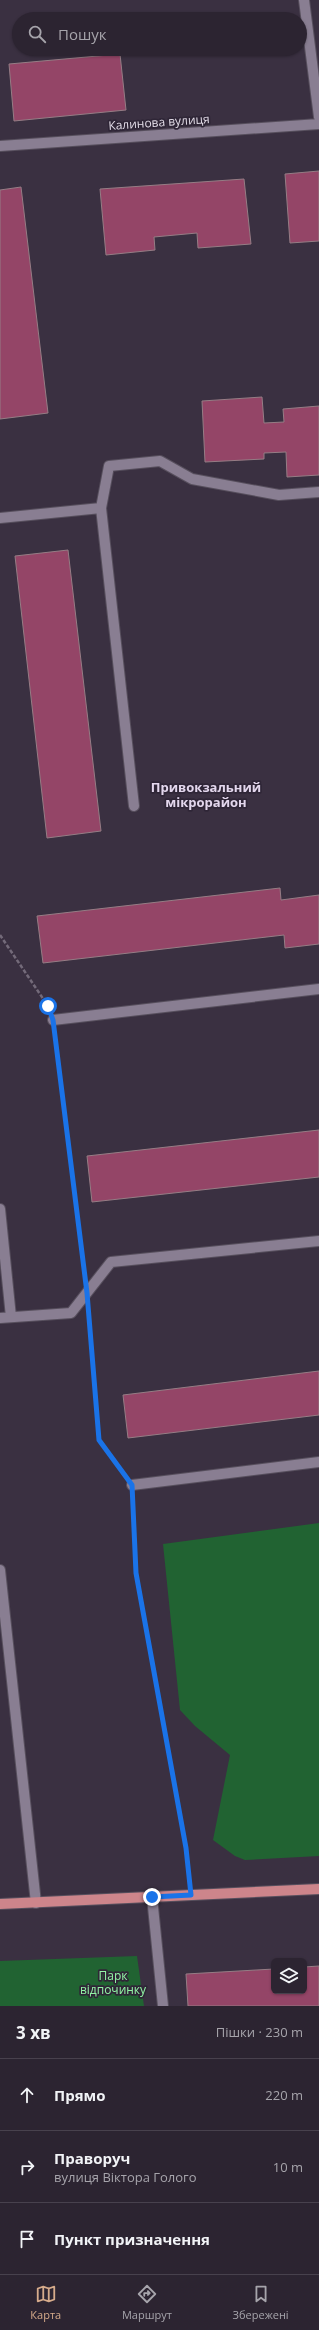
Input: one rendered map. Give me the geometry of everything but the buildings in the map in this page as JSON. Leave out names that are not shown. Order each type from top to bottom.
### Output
[{"type":"main road","points":[[0,1904],[319,1889]]},
{"type":"street","points":[[304,0],[306,12]]},
{"type":"street","points":[[307,23],[319,117]]},
{"type":"street","name":"Калинова вулиця","points":[[0,146],[319,124]]},
{"type":"street","points":[[134,806],[101,508],[109,466],[160,461],[192,479],[279,495],[319,492]]},
{"type":"street","points":[[0,518],[101,508]]},
{"type":"street","points":[[53,1020],[319,989]]},
{"type":"street","points":[[0,1209],[11,1317]]},
{"type":"street","points":[[0,1318],[71,1313],[111,1262],[319,1241]]},
{"type":"street","points":[[132,1485],[319,1462]]},
{"type":"street","points":[[0,1570],[36,1903]]},
{"type":"street","points":[[152,1897],[164,2006]]},
{"type":"path","points":[[0,935],[48,1006],[53,1020],[87,1293],[99,1440],[132,1485],[136,1573],[186,1848],[191,1895]]},
{"type":"green space","points":[[319,1523],[319,1856],[245,1860],[235,1856],[213,1840],[230,1755],[195,1726],[180,1710],[163,1544]]},
{"type":"green space","name":"Парк відпочинку","points":[[137,1956],[144,2006],[0,2006],[0,1961]]},
{"type":"district","name":"Привокзальний мікрорайон","points":[[206,794]]},
{"type":"route","points":[[48,1006],[53,1020],[87,1293],[99,1440],[132,1485],[136,1573],[186,1848],[191,1895],[152,1897]]}]
